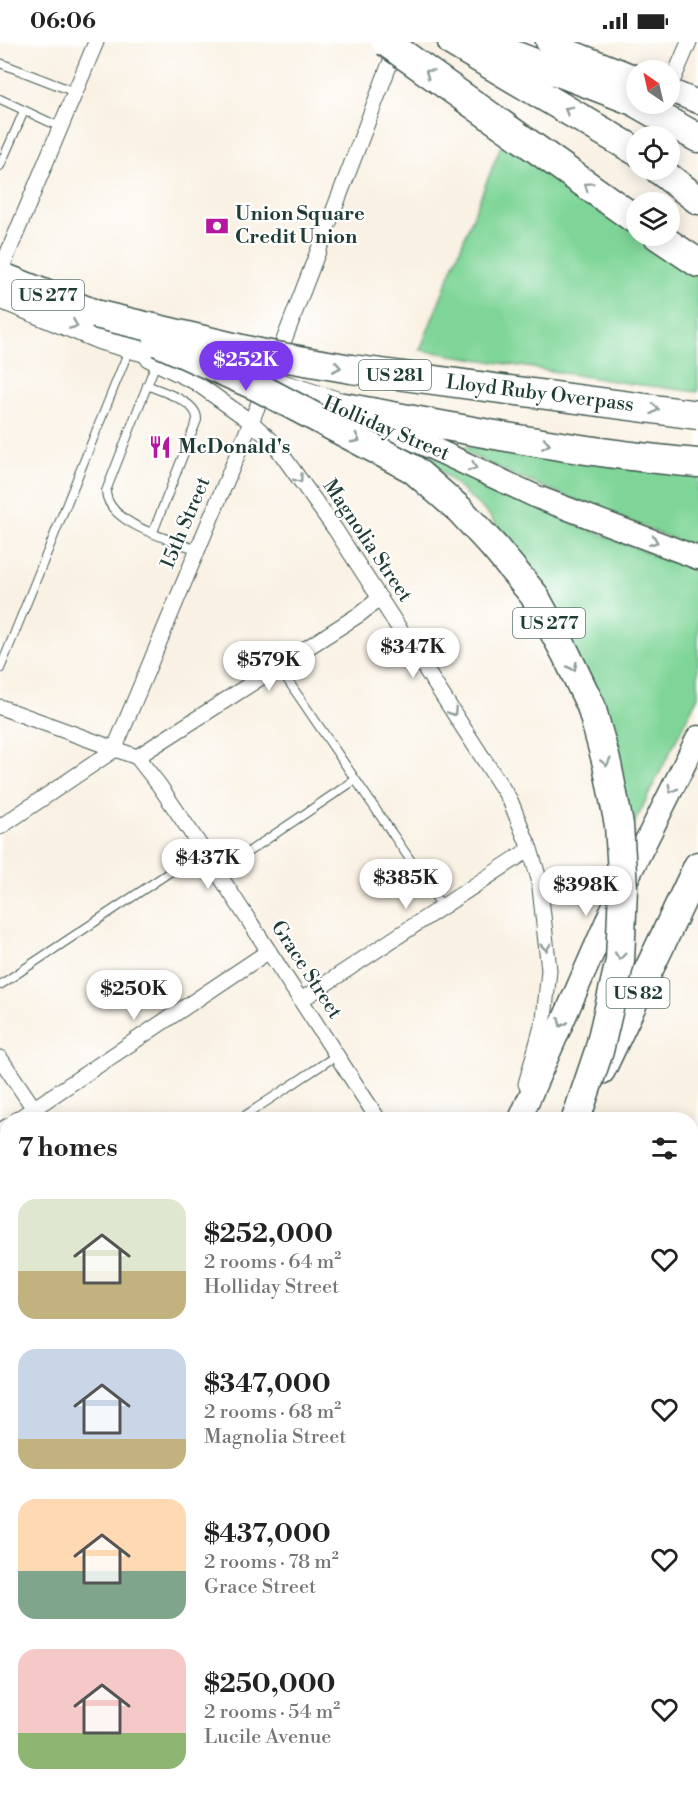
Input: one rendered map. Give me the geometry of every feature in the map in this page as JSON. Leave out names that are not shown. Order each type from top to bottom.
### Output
[{"type":"highway","points":[[386,42],[626,213]]},
{"type":"highway","points":[[452,42],[626,145]]},
{"type":"highway","points":[[480,42],[626,99]]},
{"type":"highway","points":[[656,114],[698,138]]},
{"type":"highway","points":[[672,180],[698,201]]},
{"type":"highway","points":[[674,246],[698,262]]},
{"type":"highway","name":"Lloyd Ruby Overpass","points":[[0,274],[99,326],[351,369],[698,415]]},
{"type":"highway","name":"US 277","points":[[99,326],[258,387],[413,469],[460,510],[534,595],[591,706],[607,764],[619,825],[623,888],[620,961],[599,1051],[579,1112]]},
{"type":"highway","points":[[344,407],[504,438],[633,457],[698,463]]},
{"type":"highway","name":"US 82","points":[[580,1112],[698,866]]},
{"type":"main road","points":[[550,42],[626,73]]},
{"type":"main road","points":[[680,95],[698,102]]},
{"type":"main road","name":"Holliday Street","points":[[0,295],[344,407],[537,497],[698,558]]},
{"type":"main road","points":[[523,1112],[612,909],[698,737]]},
{"type":"street","points":[[0,274],[96,42]]},
{"type":"street","name":"15th Street","points":[[114,750],[267,383],[399,42]]},
{"type":"street","points":[[680,62],[688,42]]},
{"type":"street","name":"Magnolia Street","points":[[99,326],[129,350],[195,382],[251,422],[273,442],[335,529],[510,800],[530,849],[539,879],[549,970],[544,1019],[515,1112]]},
{"type":"street","points":[[0,707],[137,757],[360,614],[380,598]]},
{"type":"street","points":[[0,826],[114,750]]},
{"type":"street","name":"Grace Street","points":[[137,757],[203,850],[374,1112]]},
{"type":"street","points":[[301,1000],[441,905],[530,849]]},
{"type":"street","points":[[40,1112],[268,951]]},
{"type":"street","points":[[0,1058],[36,1112]]},
{"type":"lane","points":[[0,63],[75,92]]},
{"type":"lane","points":[[0,99],[60,127]]},
{"type":"lane","points":[[0,166],[24,111]]},
{"type":"lane","points":[[0,669],[129,350]]},
{"type":"lane","points":[[156,363],[106,496],[118,515],[129,523],[198,550]]},
{"type":"lane","points":[[147,385],[191,405],[197,414],[197,420],[153,532]]},
{"type":"lane","points":[[278,666],[441,905]]},
{"type":"lane","points":[[217,873],[355,780]]},
{"type":"lane","points":[[0,985],[203,850]]},
{"type":"lane","points":[[251,1112],[337,1055]]},
{"type":"green space","points":[[506,133],[626,219],[626,246],[663,246],[698,270],[698,392],[626,383],[420,350]]},
{"type":"green space","points":[[413,445],[527,503],[615,540],[698,571],[698,696],[628,836],[538,579],[489,515]]},
{"type":"green space","points":[[452,446],[698,468],[698,549],[511,474]]},
{"type":"place","name":"Union Square Credit Union","points":[[217,226]]},
{"type":"place","name":"McDonald's","points":[[160,447]]}]
